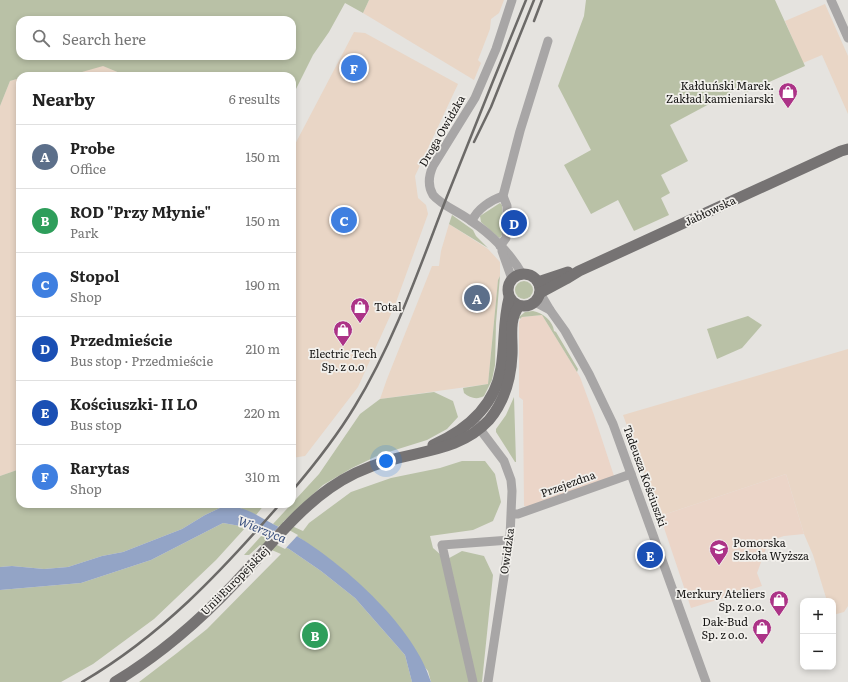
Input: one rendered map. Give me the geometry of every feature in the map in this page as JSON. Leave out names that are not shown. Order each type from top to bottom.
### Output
[{"type":"main road","name":"Jabłowska","points":[[538,292],[564,273],[579,271],[846,148]]},
{"type":"main road","points":[[531,276],[538,292],[528,306],[519,306],[509,298],[508,288],[517,277],[531,276]]},
{"type":"main road","name":"Unii Europejskiej","points":[[115,682],[164,648],[207,611],[234,585],[290,524],[330,488],[355,473],[386,461],[459,442],[476,425],[493,394],[501,368],[505,318],[509,298]]},
{"type":"main road","points":[[476,425],[490,419],[498,407],[509,381],[512,354],[512,323],[514,314],[519,306]]},
{"type":"street","name":"Droga Owidzka","points":[[512,0],[496,48],[475,98],[440,153],[430,172],[429,180],[430,188],[436,198],[472,221],[500,246],[516,264],[517,277]]},
{"type":"street","points":[[831,0],[848,38]]},
{"type":"street","points":[[500,246],[506,238],[507,222],[507,206],[503,196],[520,131],[548,41]]},
{"type":"street","points":[[472,221],[475,215],[494,199],[503,196]]},
{"type":"street","name":"Tadeusza Kościuszki","points":[[538,292],[565,331],[594,382],[613,424],[706,682]]},
{"type":"street","name":"Owidzka","points":[[476,425],[504,461],[508,470],[512,491],[510,540],[488,682]]},
{"type":"street","name":"Przejezdna","points":[[512,514],[518,514],[631,474]]},
{"type":"street","points":[[473,682],[442,546],[510,540]]},
{"type":"shaded area","points":[[369,0],[504,0],[499,13],[491,19],[490,29],[478,60],[481,63],[474,80],[363,13]]},
{"type":"shaded area","points":[[825,4],[848,56],[848,114],[822,55],[803,63],[785,21]]},
{"type":"shaded area","points":[[354,32],[365,33],[458,84],[415,176],[418,198],[426,205],[428,214],[395,305],[358,387],[305,456],[296,457],[296,142]]},
{"type":"shaded area","points":[[78,60],[90,60],[118,72],[39,72]]},
{"type":"shaded area","points":[[16,79],[16,470],[0,476],[0,106],[10,81]]},
{"type":"shaded area","points":[[449,224],[488,249],[500,262],[500,276],[498,280],[488,384],[380,399],[432,266],[439,266],[441,251]]},
{"type":"shaded area","points":[[542,315],[580,377],[614,476],[530,507],[524,506],[523,400],[519,397],[519,322],[522,317]]},
{"type":"shaded area","points":[[848,349],[848,606],[844,612],[836,614],[836,598],[826,598],[813,555],[804,534],[786,474],[660,516],[623,415]]},
{"type":"shaded area","points":[[786,474],[804,534],[784,536],[769,541],[757,573],[762,586],[691,608],[660,516]]},
{"type":"green space","points":[[0,0],[369,0],[363,13],[345,3],[329,32],[313,55],[296,89],[296,72],[117,72],[103,66],[82,72],[16,72],[16,79],[10,81],[0,106]]},
{"type":"green space","points":[[586,0],[775,0],[805,66],[745,93],[741,87],[670,125],[688,161],[661,175],[670,193],[661,198],[669,215],[634,231],[618,200],[591,214],[564,165],[591,150],[558,86],[584,16]]},
{"type":"green space","points":[[500,203],[502,205],[503,233],[500,238],[481,222],[480,216]]},
{"type":"green space","points":[[452,215],[473,230],[476,236],[488,248],[449,224]]},
{"type":"green space","points":[[500,276],[496,323],[495,365],[492,380],[484,396],[474,398],[464,393],[463,388],[488,384],[498,280]]},
{"type":"green space","points":[[524,281],[530,284],[533,290],[530,296],[524,299],[518,296],[515,290],[518,284]]},
{"type":"green space","points":[[525,312],[537,312],[544,316],[550,321],[554,331],[578,369],[577,372],[542,315],[522,317],[520,319],[519,317]]},
{"type":"green space","points":[[748,316],[762,325],[742,348],[717,359],[707,329]]},
{"type":"green space","points":[[434,392],[453,401],[458,417],[447,429],[427,440],[379,455],[352,468],[323,485],[283,522],[303,531],[309,523],[351,492],[391,478],[440,468],[462,461],[485,461],[495,474],[501,502],[493,521],[473,530],[430,536],[433,548],[441,555],[442,562],[462,551],[484,556],[493,575],[482,682],[431,682],[428,671],[337,565],[300,538],[273,524],[288,508],[296,508],[296,499],[319,474],[360,414],[380,399]]},
{"type":"green space","points":[[514,397],[516,462],[496,432],[496,429],[506,415]]},
{"type":"green space","points":[[16,470],[16,508],[220,508],[182,529],[123,552],[102,556],[68,567],[44,569],[12,566],[0,567],[0,476]]},
{"type":"green space","points":[[240,508],[262,508],[256,515]]},
{"type":"green space","points":[[223,523],[246,527],[216,560],[154,619],[93,664],[61,682],[0,682],[0,590],[81,583],[151,560]]},
{"type":"green space","points":[[262,535],[289,549],[321,571],[355,598],[405,655],[412,682],[139,682],[207,629],[281,554],[260,545],[249,555],[244,555]]},
{"type":"water","name":"Wierzyca","points":[[220,508],[244,509],[300,538],[318,550],[358,582],[395,620],[423,661],[431,682],[412,682],[405,655],[355,598],[321,571],[289,549],[246,527],[223,523],[151,560],[81,583],[0,590],[0,567],[12,566],[44,569],[68,567],[102,556],[123,552],[182,529]]},
{"type":"pier","points":[[280,525],[298,535],[285,549],[267,540]]},
{"type":"railway","points":[[296,486],[341,428],[355,406],[369,382],[394,331],[526,0]]},
{"type":"railway","points":[[474,142],[491,107],[534,0]]},
{"type":"railway","points":[[534,21],[542,0]]},
{"type":"railway","points":[[82,682],[111,664],[164,623],[212,578],[276,508]]},
{"type":"place","name":"Rarytas","points":[[354,68]]},
{"type":"place","name":"Kałduński Marek. Zakład kamieniarski","points":[[788,109]]},
{"type":"place","name":"Stopol","points":[[344,220]]},
{"type":"place","name":"Przedmieście","points":[[514,223]]},
{"type":"place","name":"Probe","points":[[477,298]]},
{"type":"place","name":"Total","points":[[360,324]]},
{"type":"place","name":"Electric Tech Sp. z o.o","points":[[343,347]]},
{"type":"place","name":"Kościuszki- II LO","points":[[650,555]]},
{"type":"place","name":"Pomorska Szkoła Wyższa","points":[[719,566]]},
{"type":"place","name":"Merkury Ateliers Sp. z o.o.","points":[[779,617]]},
{"type":"place","name":"ROD \"Przy Młynie\"","points":[[315,635]]},
{"type":"place","name":"Dak-Bud Sp. z o.o.","points":[[762,645]]}]
